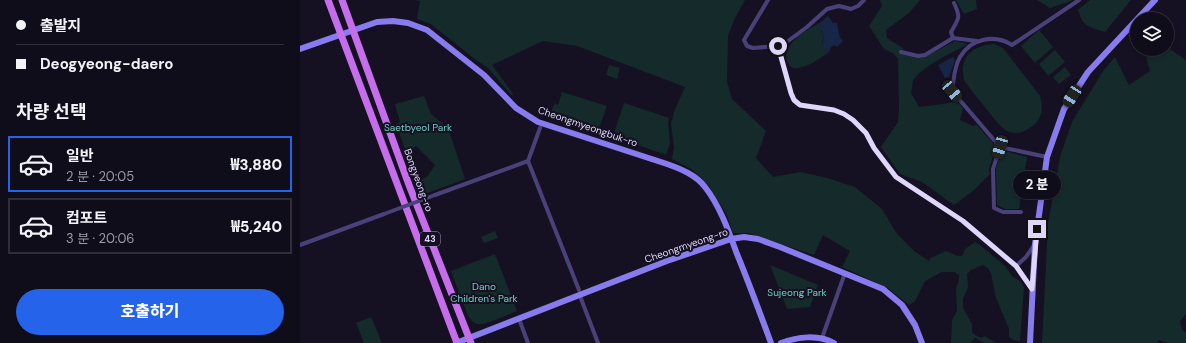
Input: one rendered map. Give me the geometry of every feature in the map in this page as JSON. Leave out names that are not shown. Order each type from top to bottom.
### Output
[{"type":"main road","name":"43","points":[[328,0],[456,343]]},
{"type":"main road","name":"Bongyeong-ro","points":[[342,0],[409,185],[470,340]]},
{"type":"street","points":[[768,0],[744,40],[747,46],[753,48],[778,46],[784,44],[828,9],[839,6],[851,9],[858,6],[864,0]]},
{"type":"street","points":[[901,52],[918,56],[925,55],[952,38],[977,41],[988,39],[1006,41],[1012,45],[1079,0]]},
{"type":"street","points":[[1030,343],[1035,244],[1047,157],[1064,109],[1088,72],[1155,0]]},
{"type":"street","points":[[952,38],[951,32],[958,20],[959,13],[954,3]]},
{"type":"street","name":"Cheongmyeongbuk-ro","points":[[300,49],[377,22],[393,21],[427,30],[484,75],[516,108],[538,122],[666,164],[686,172],[696,178],[705,187],[717,208],[757,303],[771,343]]},
{"type":"street","points":[[977,41],[967,48],[961,56],[955,68],[952,91],[1000,147],[1047,157]]},
{"type":"street","points":[[778,46],[794,100],[800,105],[834,110],[848,117],[860,127],[896,177],[963,221],[1016,266],[1032,289]]},
{"type":"street","points":[[540,128],[528,160],[598,343]]},
{"type":"street","points":[[1000,147],[993,169],[994,208],[1003,212],[1021,212]]},
{"type":"street","points":[[300,245],[528,160]]},
{"type":"street","name":"Cheongmyeong-ro","points":[[456,343],[470,340],[580,293],[731,239],[744,237],[758,239],[883,289],[902,305],[915,325],[922,343]]},
{"type":"street","points":[[1016,266],[1026,257],[1035,244]]},
{"type":"street","points":[[822,338],[845,273]]},
{"type":"street","points":[[519,319],[528,343]]},
{"type":"street","points":[[781,343],[803,337],[822,338],[834,343]]},
{"type":"green space","points":[[414,0],[745,0],[735,18],[728,36],[727,82],[732,99],[766,131],[756,158],[773,177],[800,172],[827,178],[855,187],[882,209],[897,234],[914,251],[929,261],[931,258],[946,251],[962,256],[965,249],[975,242],[981,246],[1005,266],[1012,276],[1020,281],[1024,287],[1020,341],[1009,337],[1009,329],[996,298],[991,274],[988,268],[983,265],[971,270],[967,274],[968,287],[963,299],[963,308],[972,324],[972,333],[981,338],[985,336],[996,343],[984,343],[975,338],[970,343],[951,343],[952,320],[957,311],[956,289],[959,280],[959,275],[955,272],[942,272],[925,281],[915,301],[910,305],[888,288],[842,267],[850,251],[823,235],[814,255],[749,233],[733,233],[726,213],[709,186],[693,170],[672,159],[674,147],[671,123],[675,109],[685,87],[577,46],[543,41],[492,65],[513,94],[512,96],[488,68],[431,24],[417,19],[420,1]]},
{"type":"green space","points":[[880,0],[920,0],[909,13],[886,30],[887,38],[904,49],[900,51],[901,54],[917,58],[927,56],[955,41],[968,44],[923,70],[913,81],[911,93],[919,107],[956,101],[963,108],[960,120],[973,126],[977,125],[996,147],[989,169],[990,174],[973,191],[954,205],[922,182],[900,174],[881,147],[898,122],[899,108],[898,59],[893,53],[884,49],[869,26],[882,6]]},
{"type":"green space","points":[[956,0],[976,0],[977,9],[964,14]]},
{"type":"green space","points":[[1037,0],[1074,0],[1050,8]]},
{"type":"green space","points":[[1090,0],[1131,0],[1105,32],[1087,26],[1080,16],[1078,10]]},
{"type":"green space","points":[[821,22],[821,31],[824,37],[822,42],[826,50],[829,52],[807,66],[795,68],[790,66],[786,57],[787,52],[794,40]]},
{"type":"green space","points":[[1039,30],[1053,47],[1035,63],[1021,46]]},
{"type":"green space","points":[[994,44],[1003,48],[1040,96],[1042,107],[1040,118],[1027,130],[1020,133],[1014,133],[1003,128],[993,118],[965,82],[963,66],[968,55],[979,47]]},
{"type":"green space","points":[[1055,50],[1065,62],[1048,76],[1039,64]]},
{"type":"green space","points":[[1174,52],[1186,60],[1186,314],[1180,321],[1182,330],[1186,332],[1186,343],[1168,343],[1159,340],[1157,343],[1042,343],[1048,224],[1060,157],[1072,122],[1103,71],[1115,57],[1129,85],[1150,71],[1146,56],[1174,56]]},
{"type":"green space","points":[[609,65],[620,68],[617,79],[606,75]]},
{"type":"green space","points":[[1065,67],[1071,75],[1059,84],[1053,77]]},
{"type":"green space","points":[[562,92],[607,106],[598,131],[551,114],[555,103],[558,105]]},
{"type":"green space","name":"Saetbyeol Park","points":[[424,96],[431,114],[448,128],[465,179],[422,195],[417,181],[427,177],[435,165],[416,146],[406,152],[396,124],[400,122],[395,104]]},
{"type":"green space","points":[[624,103],[669,118],[670,143],[666,155],[613,136]]},
{"type":"green space","points":[[1001,150],[1027,157],[1019,209],[1005,209],[997,205],[996,169]]},
{"type":"green space","points":[[495,231],[498,238],[484,243],[481,237]]},
{"type":"green space","name":"Dano Children's Park","points":[[495,254],[517,311],[491,322],[477,324],[468,316],[451,271]]},
{"type":"green space","name":"Sujeong Park","points":[[770,265],[818,285],[810,307],[787,309]]},
{"type":"green space","points":[[371,317],[382,343],[364,343],[356,323]]},
{"type":"water","points":[[828,16],[833,23],[837,23],[839,35],[843,41],[837,47],[834,45],[831,47],[829,52],[823,45],[824,37],[820,28],[821,22]]},
{"type":"water","points":[[953,57],[955,60],[949,77],[945,78],[938,65]]},
{"type":"route","points":[[778,46],[794,100],[800,105],[834,110],[853,120],[866,133],[874,148],[896,177],[963,221],[1016,266],[1032,289],[1037,229]]}]
